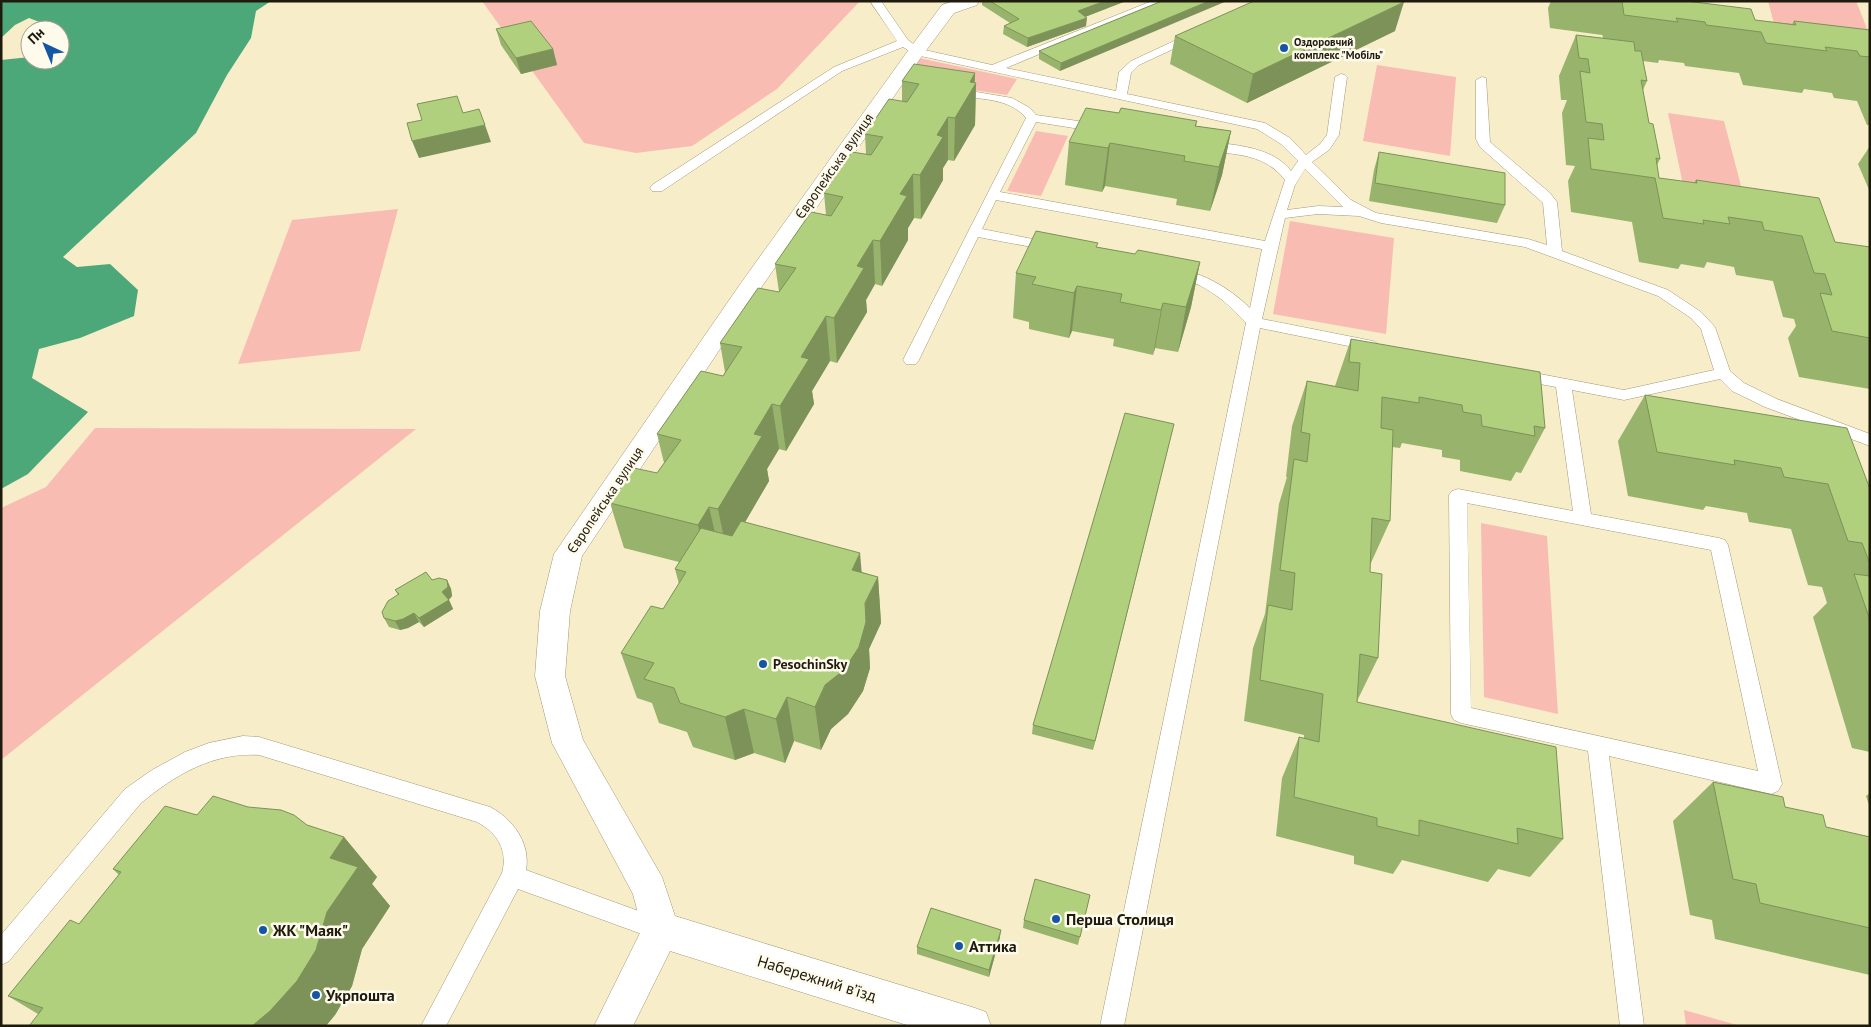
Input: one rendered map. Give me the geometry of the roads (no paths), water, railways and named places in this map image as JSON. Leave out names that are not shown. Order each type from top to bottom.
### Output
[{"type":"street","name":"Європейська вулиця","points":[[661,930],[649,889],[568,742],[550,676],[555,611],[568,554],[749,288],[903,84],[910,47],[948,9],[971,1]]},
{"type":"street","points":[[613,1026],[661,930]]},
{"type":"street","name":"Набережний в’їзд","points":[[661,930],[972,1026]]},
{"type":"lane","points":[[875,1],[910,47]]},
{"type":"lane","points":[[994,68],[1162,1]]},
{"type":"lane","points":[[1120,96],[1126,72],[1135,62],[1208,30]]},
{"type":"lane","points":[[657,188],[838,69],[910,47],[994,68],[1261,126],[1283,138],[1345,203],[1361,212],[1381,219],[1528,243],[1639,283],[1683,305],[1696,314],[1708,327],[1723,373],[1738,387],[1771,404],[1870,440]]},
{"type":"lane","points":[[1112,1026],[1270,246],[1291,180],[1305,161],[1325,147],[1334,135],[1341,77]]},
{"type":"lane","points":[[1482,80],[1484,144],[1550,202],[1555,253]]},
{"type":"lane","points":[[940,90],[1006,100],[1020,106],[1032,118],[1112,130]]},
{"type":"lane","points":[[910,360],[1032,118]]},
{"type":"lane","points":[[1189,142],[1258,154],[1280,166],[1291,180]]},
{"type":"lane","points":[[992,195],[1270,246]]},
{"type":"lane","points":[[1279,215],[1318,210],[1361,212]]},
{"type":"lane","points":[[974,232],[1068,250]]},
{"type":"lane","points":[[1162,269],[1191,274],[1218,288],[1239,305],[1254,322],[1389,349]]},
{"type":"lane","points":[[1505,372],[1624,395],[1723,373]]},
{"type":"lane","points":[[1563,384],[1583,519]]},
{"type":"lane","points":[[1458,495],[1720,545],[1771,784],[1597,744],[1461,714],[1458,495]]},
{"type":"lane","points":[[1597,744],[1632,1026]]},
{"type":"lane","points":[[1,953],[138,791],[160,775],[206,754],[242,746],[259,746],[491,818],[503,828],[513,846],[516,861],[513,876],[433,1026]]},
{"type":"lane","points":[[513,876],[661,930]]},
{"type":"place","name":"Оздоровчий комплекс \"Мобіль\"","points":[[1284,48]]},
{"type":"place","name":"PesochinSky","points":[[763,664]]},
{"type":"place","name":"Перша Столиця","points":[[1056,919]]},
{"type":"place","name":"ЖК \"Маяк\"","points":[[263,930]]},
{"type":"place","name":"Аттика","points":[[959,946]]},
{"type":"place","name":"Укрпошта","points":[[316,995]]}]
